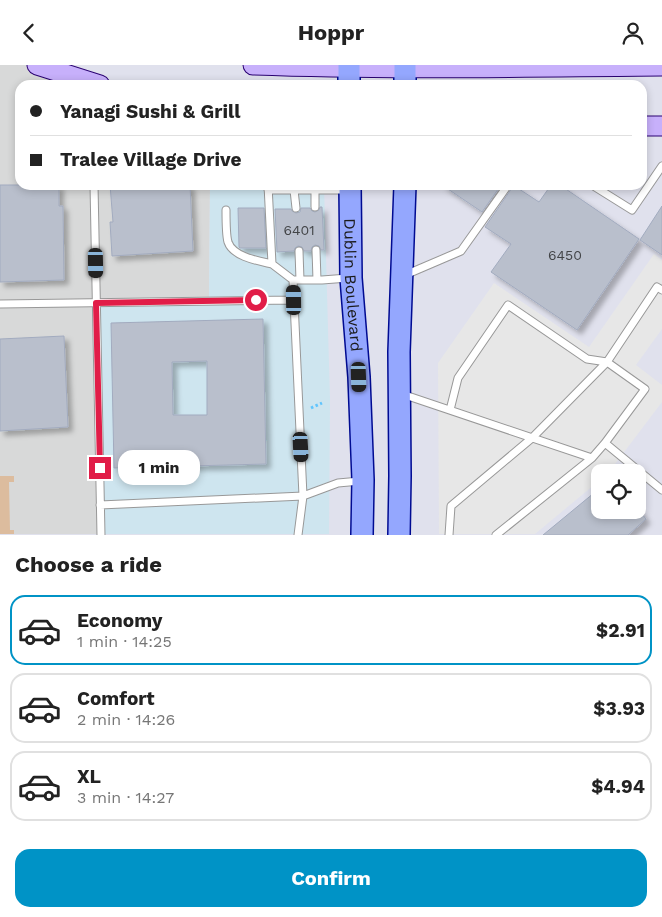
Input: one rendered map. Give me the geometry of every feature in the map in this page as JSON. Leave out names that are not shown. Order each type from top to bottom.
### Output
[{"type":"main road","points":[[37,65],[83,80]]},
{"type":"main road","points":[[253,65],[349,72],[405,73],[662,66]]},
{"type":"main road","points":[[647,126],[662,126]]},
{"type":"main road","name":"Dublin Boulevard","points":[[350,190],[351,278],[359,377],[363,480],[362,535]]},
{"type":"main road","points":[[399,535],[400,352],[405,190]]},
{"type":"lane","points":[[647,188],[662,166]]},
{"type":"lane","points":[[94,190],[101,535]]},
{"type":"lane","points":[[268,190],[272,264]]},
{"type":"lane","points":[[296,208],[294,190],[315,190],[315,207]]},
{"type":"lane","points":[[402,276],[461,251],[504,190]]},
{"type":"lane","points":[[600,190],[632,210],[646,190]]},
{"type":"lane","points":[[226,210],[228,243],[237,253],[272,264],[297,280],[351,278]]},
{"type":"lane","points":[[316,250],[317,280]]},
{"type":"lane","points":[[298,535],[303,497],[294,300],[299,251]]},
{"type":"lane","points":[[449,535],[451,506],[532,438],[607,362],[657,287],[662,290]]},
{"type":"lane","points":[[0,304],[294,300]]},
{"type":"lane","points":[[450,410],[458,378],[508,305],[587,359],[607,362],[645,389],[606,443],[592,458],[496,535]]},
{"type":"lane","points":[[400,393],[592,458]]},
{"type":"lane","points":[[606,443],[662,490]]},
{"type":"lane","points":[[100,505],[303,497],[338,483],[363,480]]},
{"type":"shaded area","points":[[0,65],[37,65],[84,80],[15,80],[15,190],[210,190],[209,301],[101,534],[0,534]]},
{"type":"shaded area","points":[[210,190],[324,190],[330,400],[329,534],[101,534],[96,303],[209,301]]},
{"type":"shaded area","points":[[654,254],[662,260],[662,329],[636,365],[662,385],[662,402],[615,464],[591,464],[591,487],[535,534],[439,534],[438,363],[494,283],[589,347]]},
{"type":"shaded area","points":[[0,476],[14,476],[14,482],[9,482],[10,530],[14,530],[14,534],[0,534]]},
{"type":"building","points":[[0,185],[15,185],[15,190],[59,190],[59,206],[63,206],[64,280],[0,282]]},
{"type":"building","points":[[110,190],[190,190],[193,251],[112,256],[110,222],[113,222]]},
{"type":"building","points":[[449,190],[497,190],[482,212]]},
{"type":"building","points":[[511,190],[521,190],[539,202],[547,190],[567,190],[639,239],[577,330],[491,272],[511,244],[485,227]]},
{"type":"building","points":[[662,206],[662,255],[640,240]]},
{"type":"building","points":[[322,207],[324,250],[315,245],[311,251],[304,251],[302,247],[298,246],[294,251],[277,252],[275,209],[291,209],[296,213],[300,212],[301,208],[310,208],[315,212]]},
{"type":"building","points":[[238,208],[264,208],[266,248],[239,247]]},
{"type":"building","points":[[263,319],[266,464],[114,468],[111,323]],"holes":[[[207,361],[207,415],[173,415],[172,362]]]},
{"type":"building","points":[[64,336],[68,427],[0,431],[0,339]]},
{"type":"building","points":[[591,495],[591,519],[646,519],[628,535],[543,535]]},
{"type":"route","points":[[100,468],[96,303],[256,300]]}]
